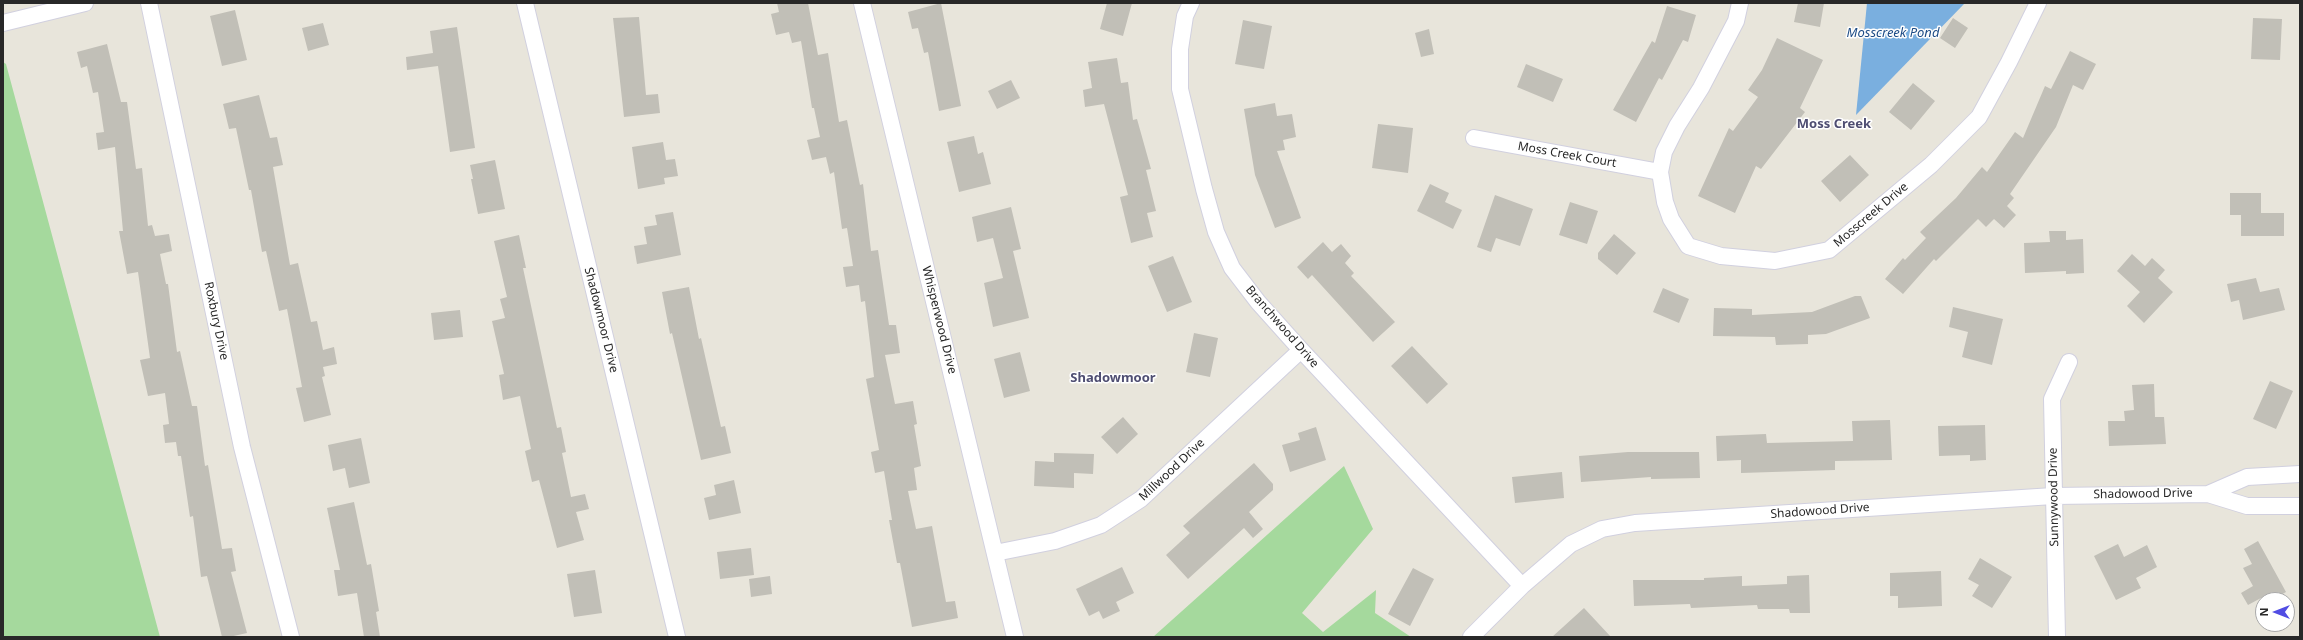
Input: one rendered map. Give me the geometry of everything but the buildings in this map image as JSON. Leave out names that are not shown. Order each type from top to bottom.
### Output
[{"type":"street","points":[[3,23],[85,3]]},
{"type":"street","name":"Roxbury Drive","points":[[149,3],[242,447],[291,637]]},
{"type":"street","name":"Shadowmoor Drive","points":[[525,3],[677,637]]},
{"type":"street","name":"Whisperwood Drive","points":[[862,3],[1015,637]]},
{"type":"street","name":"Branchwood Drive","points":[[1191,3],[1185,16],[1180,48],[1180,89],[1216,232],[1232,268],[1258,302],[1301,350],[1522,586]]},
{"type":"street","name":"Mosscreek Drive","points":[[1740,3],[1733,28],[1702,88],[1677,126],[1667,146],[1660,172],[1665,202],[1671,219],[1688,246],[1721,256],[1775,261],[1829,250],[1931,165],[1978,117],[2009,62],[2038,3]]},
{"type":"street","name":"Moss Creek Court","points":[[1474,138],[1660,172]]},
{"type":"street","name":"Millwood Drive","points":[[995,553],[1055,541],[1101,525],[1141,499],[1301,350]]},
{"type":"street","name":"Sunnywood Drive","points":[[2057,637],[2052,398],[2069,362]]},
{"type":"street","name":"Shadowood Drive","points":[[2208,494],[2247,477],[2300,474]]},
{"type":"street","name":"Shadowood Drive","points":[[1471,637],[1522,586],[1571,544],[1602,529],[1635,523],[2053,496],[2208,494],[2247,506],[2300,506]]},
{"type":"green space","points":[[3,62],[6,64],[160,637],[3,637]]},
{"type":"green space","points":[[1344,466],[1373,529],[1302,613],[1323,632],[1376,590],[1375,613],[1411,637],[1153,637]]},
{"type":"water","name":"Mosscreek Pond","points":[[1867,3],[1965,3],[1856,115]]},
{"type":"district","name":"Moss Creek","points":[[1834,124]]},
{"type":"district","name":"Shadowmoor","points":[[1113,378]]}]
